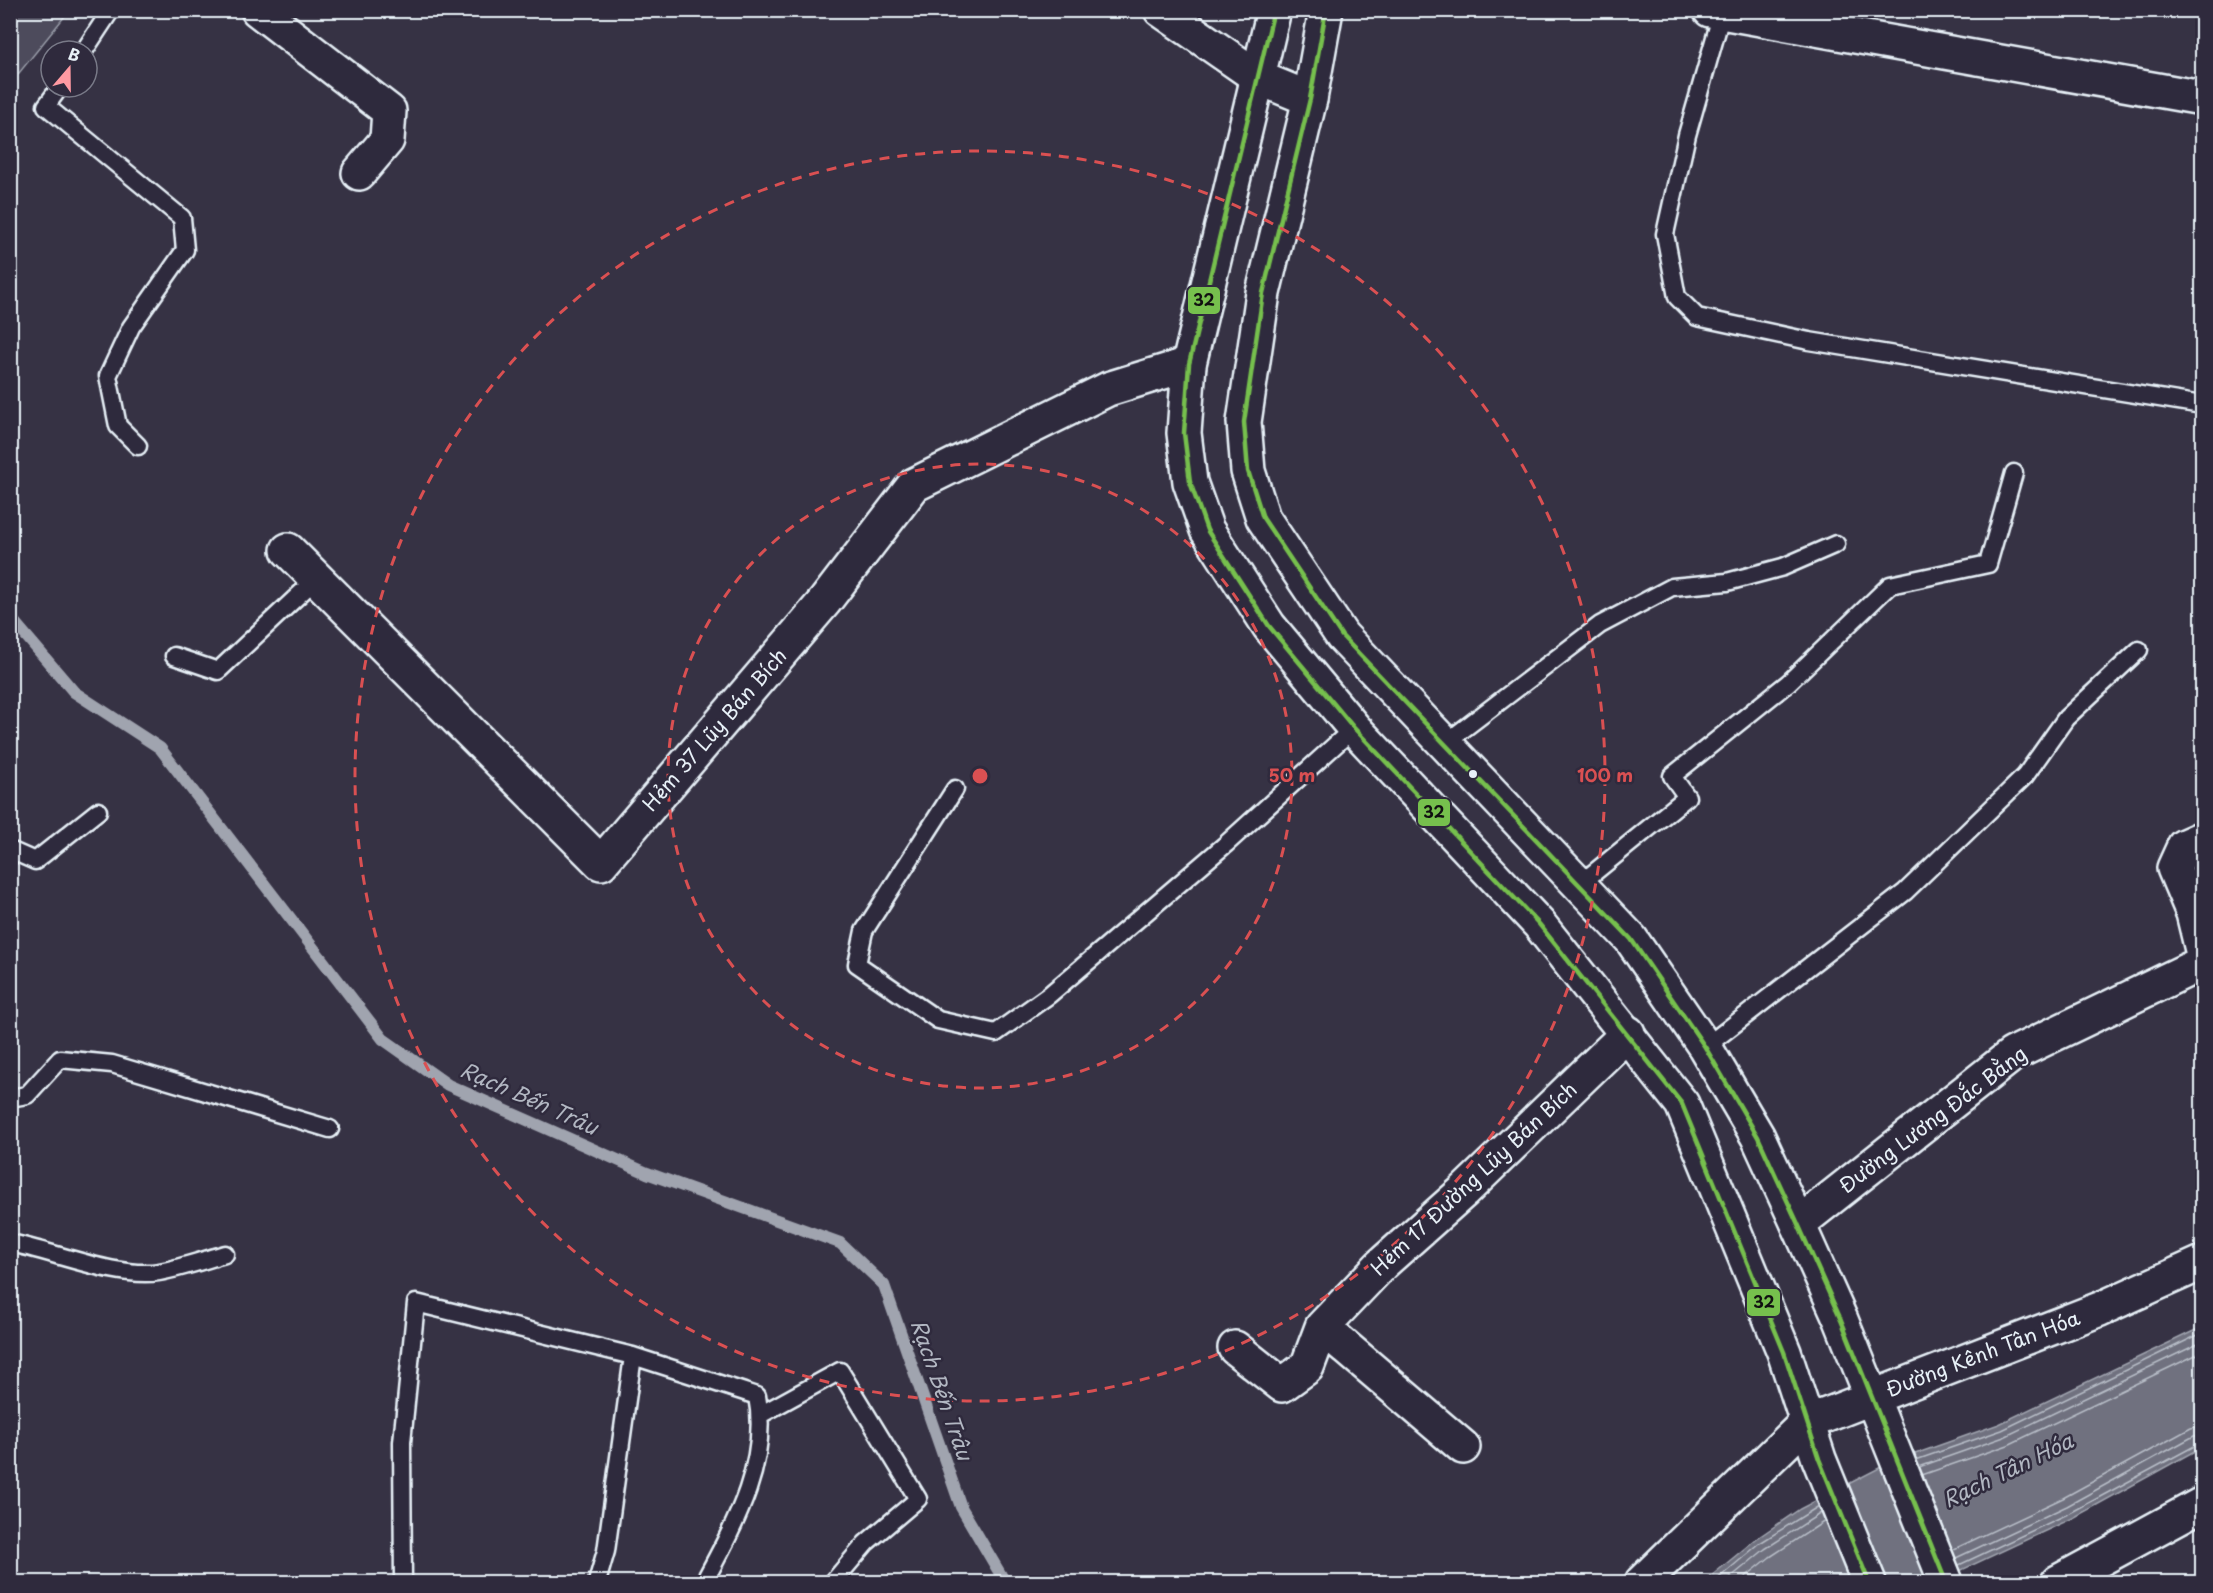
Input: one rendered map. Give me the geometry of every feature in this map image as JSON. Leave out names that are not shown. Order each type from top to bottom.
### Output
[{"type":"street","points":[[258,10],[390,111],[387,140],[359,173]]},
{"type":"street","points":[[1161,10],[1259,78],[1310,99]]},
{"type":"street","points":[[1274,10],[1189,364],[1185,433],[1189,472],[1207,530],[1269,626],[1353,728],[1539,924],[1628,1033],[1682,1104],[1784,1352],[1819,1459],[1869,1582]]},
{"type":"street","points":[[1326,10],[1310,99],[1263,293],[1244,422],[1248,471],[1263,518],[1342,636],[1631,939],[1705,1047],[1758,1137],[1798,1224],[1841,1320],[1870,1398],[1946,1582]]},
{"type":"street","points":[[1716,12],[2202,98]]},
{"type":"street","name":"Hẻm 37 Lũy Bán Bích","points":[[288,550],[601,863],[825,602],[914,485],[1108,389],[1189,364]]},
{"type":"street","points":[[2202,837],[2184,846],[2174,868],[2193,913],[2202,950]]},
{"type":"street","name":"Đường Lương Đắc Bằng","points":[[1798,1224],[2013,1054],[2202,963]]},
{"type":"street","name":"Hẻm 17 Đường Lũy Bán Bích","points":[[1322,1327],[1382,1264],[1463,1192],[1628,1033]]},
{"type":"street","name":"Đường Kênh Tân Hóa","points":[[1642,1582],[1806,1423],[2100,1309],[2202,1263]]},
{"type":"street","points":[[1235,1348],[1282,1385],[1307,1366],[1322,1327],[1462,1447]]},
{"type":"street","points":[[2058,1582],[2202,1504]]},
{"type":"lane","points":[[92,39],[111,10]]},
{"type":"lane","points":[[1716,12],[1665,234],[1677,297],[1697,317],[1809,341],[2202,405]]},
{"type":"lane","points":[[51,99],[46,106],[182,218],[185,250],[130,327],[108,376],[118,426],[138,446]]},
{"type":"lane","points":[[1580,884],[1687,797],[1672,777],[1788,683],[1890,585],[1988,564],[2014,473]]},
{"type":"lane","points":[[1444,744],[1600,625],[1672,587],[1727,582],[1750,576],[1783,567],[1836,544]]},
{"type":"lane","points":[[174,656],[218,671],[317,578]]},
{"type":"lane","points":[[1705,1047],[1905,892],[2025,776],[2066,718],[2139,650]]},
{"type":"lane","points":[[955,789],[864,931],[858,964],[938,1020],[996,1033],[1049,995],[1226,844],[1353,728]]},
{"type":"lane","points":[[10,850],[35,861],[98,811]]},
{"type":"lane","points":[[10,1098],[27,1095],[60,1059],[101,1063],[330,1129]]},
{"type":"lane","points":[[10,1243],[110,1267],[146,1273],[159,1272],[225,1254]]},
{"type":"lane","points":[[403,1582],[402,1442],[416,1303],[633,1356],[757,1396],[760,1414],[760,1444],[734,1526],[704,1582]]},
{"type":"lane","points":[[597,1582],[606,1551],[633,1356]]},
{"type":"lane","points":[[760,1414],[840,1371],[918,1499],[866,1543],[833,1582]]},
{"type":"shaded area","points":[[10,11],[69,11],[46,39],[39,39],[39,48],[11,83]]},
{"type":"water","name":"Rạch Tân Hóa","points":[[2202,1327],[2202,1447],[2073,1518],[1936,1582],[1704,1582],[1756,1539],[1800,1509],[1887,1464],[1999,1424]]},
{"type":"waterway","name":"Rạch Bến Trâu","points":[[10,617],[74,692],[160,748],[383,1039],[448,1085],[647,1173],[840,1243],[884,1285],[961,1507],[1005,1582]]},
{"type":"transit line","name":"32","points":[[1274,10],[1189,364],[1184,433],[1190,482],[1207,530],[1269,626],[1354,728],[1539,924],[1682,1104],[1784,1352],[1819,1459],[1869,1582]]},
{"type":"transit line","name":"32","points":[[1326,10],[1310,99],[1263,293],[1244,422],[1248,471],[1263,518],[1342,636],[1631,939],[1705,1047],[1758,1137],[1798,1224],[1841,1320],[1946,1582]]}]
